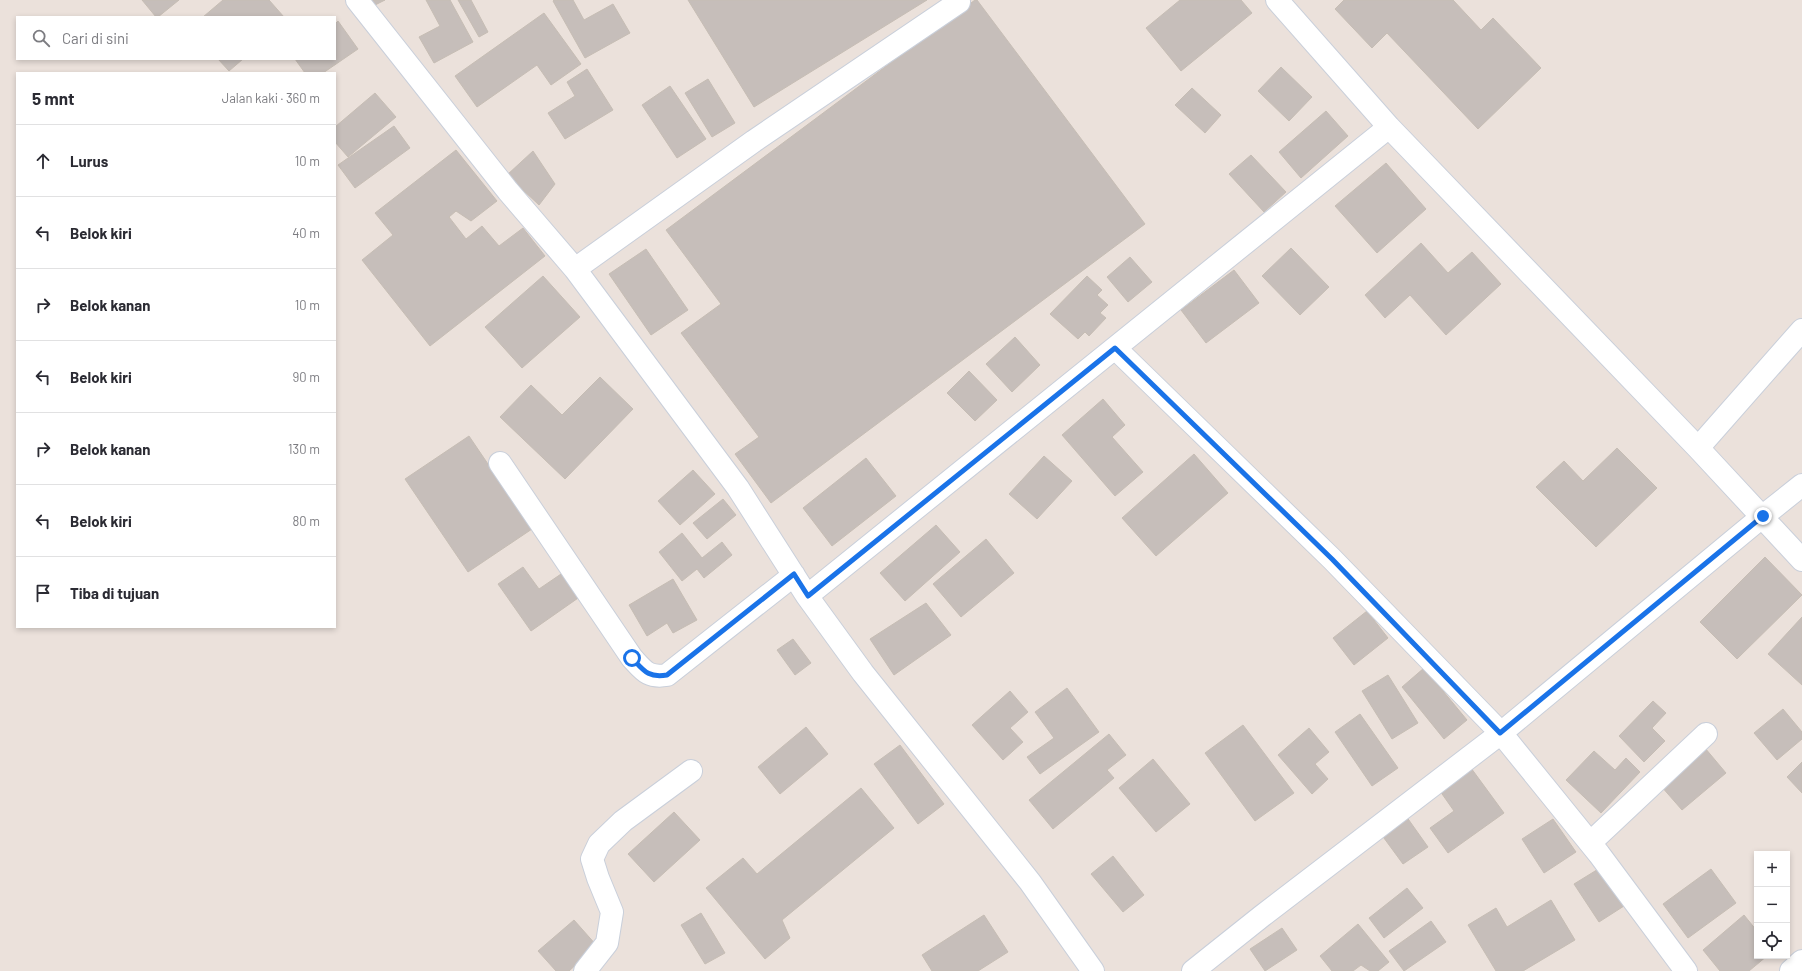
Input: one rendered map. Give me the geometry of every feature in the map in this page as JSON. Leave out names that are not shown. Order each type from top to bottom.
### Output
[{"type":"street","points":[[356,0],[508,191],[575,269],[738,488],[808,596],[863,673],[1030,882],[1093,971]]},
{"type":"street","points":[[1277,0],[1389,127],[1763,516],[1802,560]]},
{"type":"street","points":[[575,269],[754,141],[959,2]]},
{"type":"street","points":[[808,596],[1389,127]]},
{"type":"street","points":[[1698,448],[1802,330]]},
{"type":"street","points":[[1115,348],[1332,559],[1500,733],[1590,843],[1686,971]]},
{"type":"street","points":[[500,463],[632,658],[646,673],[657,676],[667,675],[794,574]]},
{"type":"street","points":[[1193,971],[1268,911],[1500,733],[1802,485]]},
{"type":"street","points":[[1590,843],[1706,734]]},
{"type":"street","points":[[585,971],[607,943],[612,912],[592,859],[599,844],[623,821],[691,770]]},
{"type":"street","points":[[1791,971],[1802,961]]},
{"type":"building","points":[[142,0],[179,0],[159,16],[155,16]]},
{"type":"building","points":[[223,0],[269,0],[283,16],[204,16]]},
{"type":"building","points":[[369,0],[385,0],[373,6]]},
{"type":"building","points":[[426,0],[450,0],[473,42],[434,63],[419,37],[440,26]]},
{"type":"building","points":[[458,0],[471,0],[488,32],[479,37]]},
{"type":"building","points":[[573,0],[584,20],[613,4],[630,33],[585,58],[553,1]]},
{"type":"building","points":[[688,0],[927,0],[754,107]]},
{"type":"building","points":[[977,0],[1145,224],[771,503],[735,454],[759,437],[681,333],[721,304],[666,230]]},
{"type":"building","points":[[1180,0],[1241,0],[1252,13],[1181,71],[1146,28]]},
{"type":"building","points":[[1344,0],[1453,0],[1481,30],[1493,18],[1541,68],[1478,129],[1387,33],[1372,48],[1335,9]]},
{"type":"building","points":[[544,13],[581,64],[551,85],[537,65],[477,107],[455,76]]},
{"type":"building","points":[[338,21],[358,49],[324,72],[304,72],[296,60],[336,60],[336,23]]},
{"type":"building","points":[[219,60],[242,60],[229,71]]},
{"type":"building","points":[[1281,67],[1312,97],[1289,121],[1258,91]]},
{"type":"building","points":[[587,69],[613,110],[565,139],[548,113],[575,96],[567,82]]},
{"type":"building","points":[[708,79],[735,123],[712,137],[685,93]]},
{"type":"building","points":[[670,86],[706,139],[677,158],[642,105]]},
{"type":"building","points":[[1192,88],[1221,115],[1205,133],[1175,105]]},
{"type":"building","points":[[375,93],[396,117],[348,157],[336,143],[336,126]]},
{"type":"building","points":[[1326,111],[1348,136],[1301,178],[1279,152]]},
{"type":"building","points":[[394,126],[410,148],[355,188],[338,165]]},
{"type":"building","points":[[456,150],[497,201],[471,221],[456,211],[449,217],[466,239],[482,226],[499,246],[523,228],[545,256],[430,346],[362,260],[393,235],[375,213]]},
{"type":"building","points":[[533,151],[555,184],[539,205],[507,175]]},
{"type":"building","points":[[1251,155],[1286,192],[1264,212],[1229,174]]},
{"type":"building","points":[[1386,163],[1426,209],[1377,253],[1335,206]]},
{"type":"building","points":[[1421,243],[1448,273],[1472,252],[1501,284],[1446,335],[1410,295],[1385,318],[1365,295]]},
{"type":"building","points":[[1291,248],[1329,287],[1300,315],[1262,276]]},
{"type":"building","points":[[646,249],[688,310],[651,335],[609,274]]},
{"type":"building","points":[[1130,257],[1152,282],[1128,302],[1107,277]]},
{"type":"building","points":[[1234,270],[1259,303],[1206,343],[1181,310]]},
{"type":"building","points":[[543,276],[580,317],[522,368],[485,327]]},
{"type":"building","points":[[1087,276],[1102,290],[1097,295],[1108,305],[1100,313],[1106,318],[1089,336],[1085,332],[1078,339],[1050,314]]},
{"type":"building","points":[[1015,337],[1040,365],[1012,392],[986,364]]},
{"type":"building","points":[[969,371],[997,400],[975,421],[947,393]]},
{"type":"building","points":[[600,377],[633,409],[565,479],[500,417],[531,385],[562,415]]},
{"type":"building","points":[[1103,399],[1125,425],[1112,437],[1143,472],[1115,496],[1062,435]]},
{"type":"building","points":[[469,436],[532,529],[468,572],[405,479]]},
{"type":"building","points":[[1617,448],[1657,488],[1596,547],[1536,487],[1564,461],[1583,481]]},
{"type":"building","points":[[1194,454],[1228,493],[1156,556],[1122,518]]},
{"type":"building","points":[[1044,456],[1072,481],[1037,519],[1009,494]]},
{"type":"building","points":[[866,458],[896,496],[832,546],[803,508]]},
{"type":"building","points":[[693,470],[715,494],[680,525],[658,501]]},
{"type":"building","points":[[723,499],[736,515],[707,539],[693,523]]},
{"type":"building","points":[[936,525],[960,552],[905,601],[880,573]]},
{"type":"building","points":[[682,533],[702,558],[722,542],[732,555],[704,578],[697,569],[682,581],[659,552]]},
{"type":"building","points":[[986,539],[1014,573],[961,617],[933,584]]},
{"type":"building","points":[[1765,557],[1802,595],[1737,659],[1700,622]]},
{"type":"building","points":[[523,567],[539,589],[564,572],[581,596],[531,631],[498,584]]},
{"type":"building","points":[[673,579],[697,620],[673,633],[667,623],[647,636],[629,605]]},
{"type":"building","points":[[926,603],[951,635],[894,675],[870,639]]},
{"type":"building","points":[[1367,611],[1388,638],[1354,665],[1333,638]]},
{"type":"building","points":[[1802,617],[1802,685],[1768,654]]},
{"type":"building","points":[[793,639],[811,663],[795,675],[777,650]]},
{"type":"building","points":[[1424,668],[1467,720],[1444,739],[1402,687]]},
{"type":"building","points":[[1388,675],[1418,723],[1392,739],[1362,691]]},
{"type":"building","points":[[1067,688],[1099,732],[1040,774],[1027,757],[1054,738],[1035,712]]},
{"type":"building","points":[[1010,691],[1028,712],[1010,728],[1023,742],[1003,760],[972,725]]},
{"type":"building","points":[[1653,701],[1666,713],[1652,728],[1665,741],[1644,762],[1619,736]]},
{"type":"building","points":[[1783,709],[1802,732],[1802,739],[1777,760],[1754,733]]},
{"type":"building","points":[[1360,714],[1398,768],[1372,786],[1335,732]]},
{"type":"building","points":[[1243,725],[1294,793],[1255,821],[1205,753]]},
{"type":"building","points":[[806,727],[828,754],[780,794],[758,767]]},
{"type":"building","points":[[1309,728],[1329,752],[1315,764],[1328,779],[1312,794],[1278,755]]},
{"type":"building","points":[[1109,734],[1126,755],[1107,770],[1114,778],[1053,829],[1029,800]]},
{"type":"building","points":[[900,745],[944,804],[918,824],[874,764]]},
{"type":"building","points":[[1705,748],[1726,773],[1682,810],[1661,786]]},
{"type":"building","points":[[1594,751],[1615,770],[1626,758],[1640,772],[1601,813],[1566,780]]},
{"type":"building","points":[[1153,759],[1190,804],[1156,832],[1119,788]]},
{"type":"building","points":[[1802,762],[1802,793],[1787,777]]},
{"type":"building","points":[[1471,768],[1504,813],[1448,853],[1430,828],[1454,811],[1440,791]]},
{"type":"building","points":[[861,788],[894,828],[782,920],[790,938],[765,959],[706,888],[743,858],[757,874]]},
{"type":"building","points":[[674,812],[700,840],[654,882],[628,854]]},
{"type":"building","points":[[1406,816],[1428,847],[1403,864],[1381,834]]},
{"type":"building","points":[[1553,819],[1576,852],[1544,873],[1522,839]]},
{"type":"building","points":[[1113,856],[1144,895],[1123,912],[1091,874]]},
{"type":"building","points":[[1600,868],[1624,906],[1599,922],[1574,884]]},
{"type":"building","points":[[1711,869],[1736,903],[1688,938],[1663,904]]},
{"type":"building","points":[[1407,888],[1423,908],[1384,938],[1369,918]]},
{"type":"building","points":[[1551,900],[1575,940],[1523,971],[1496,971],[1468,925],[1496,908],[1507,927]]},
{"type":"building","points":[[701,913],[725,953],[705,964],[681,925]]},
{"type":"building","points":[[984,915],[1008,952],[978,971],[932,971],[922,955]]},
{"type":"building","points":[[1744,915],[1754,927],[1754,959],[1763,959],[1749,971],[1720,971],[1703,950]]},
{"type":"building","points":[[574,920],[597,946],[569,971],[556,971],[538,951]]},
{"type":"building","points":[[1431,921],[1446,942],[1404,971],[1389,951]]},
{"type":"building","points":[[1358,924],[1389,962],[1378,971],[1370,971],[1361,965],[1353,971],[1332,971],[1320,956]]},
{"type":"building","points":[[1282,928],[1297,950],[1265,971],[1250,949]]},
{"type":"route","points":[[632,658],[646,673],[657,676],[667,675],[794,574],[808,596],[1115,348],[1332,559],[1500,733],[1763,516]]}]
